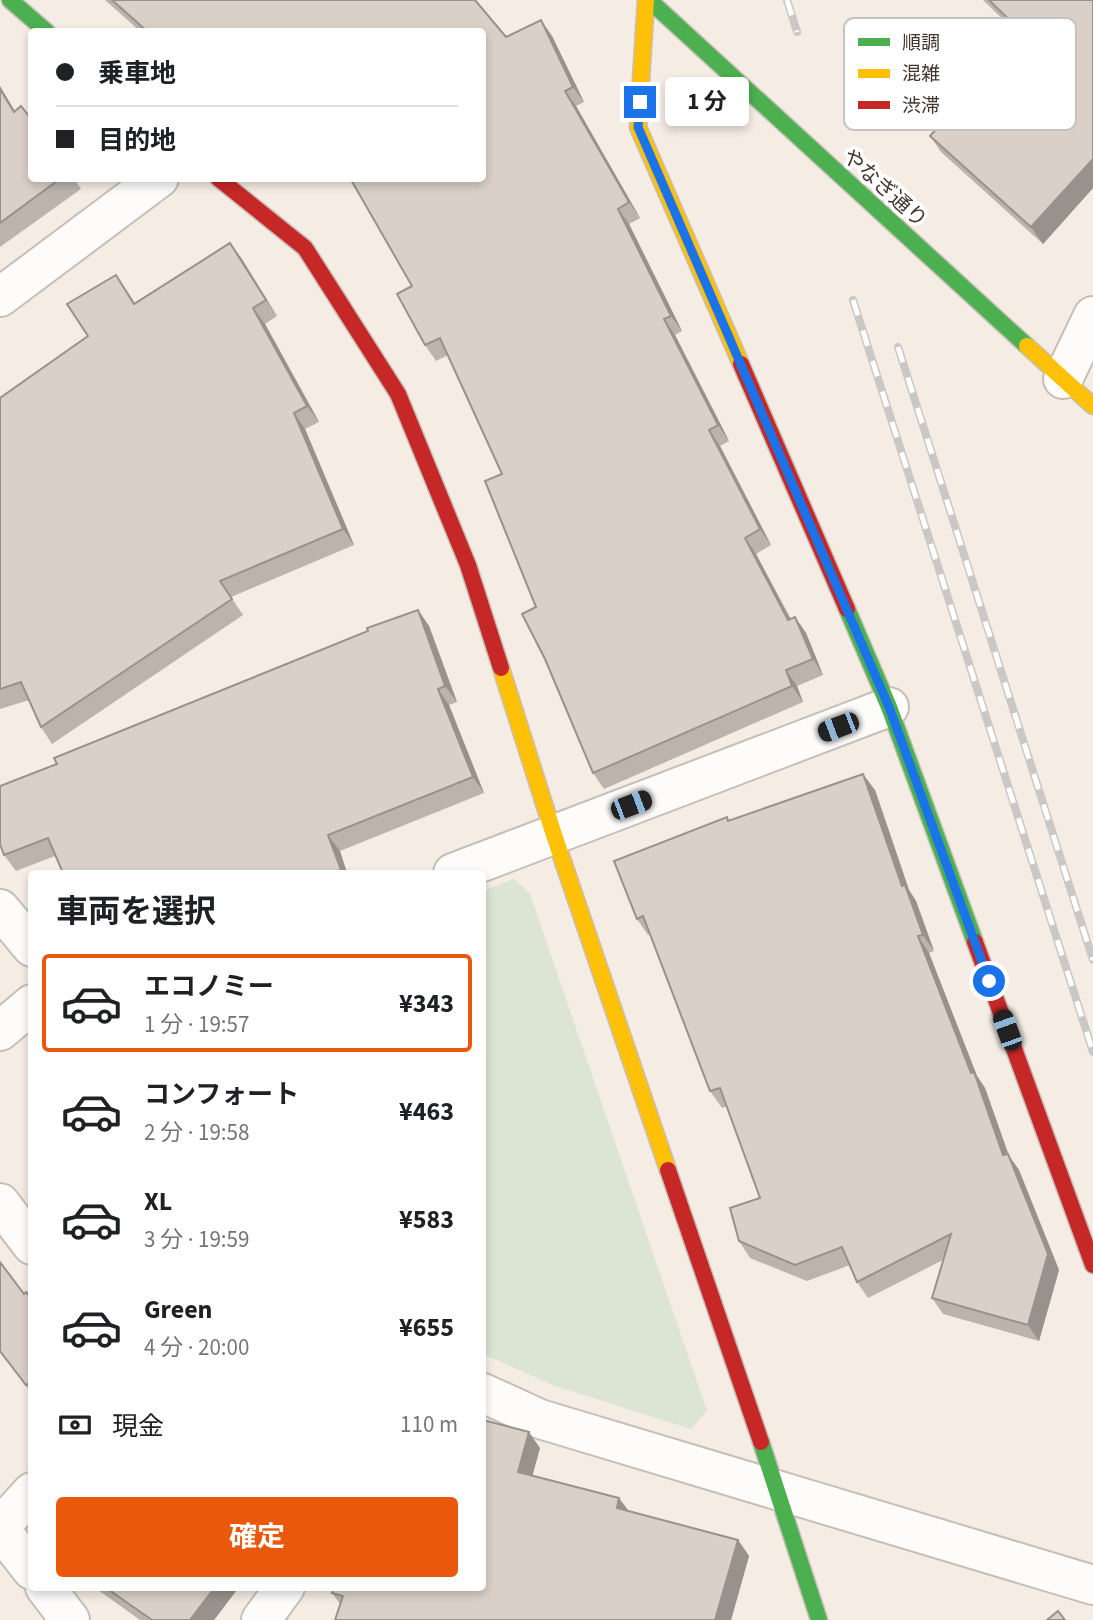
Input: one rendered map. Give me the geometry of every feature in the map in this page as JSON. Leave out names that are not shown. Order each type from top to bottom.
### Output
[{"type":"street","points":[[10,0],[42,28]]},
{"type":"street","points":[[648,0],[638,127],[889,707],[1093,1265]]},
{"type":"street","name":"やなぎ通り","points":[[648,0],[1093,406]]},
{"type":"street","points":[[0,297],[154,182]]},
{"type":"street","points":[[223,182],[305,248],[398,394],[468,565],[554,835],[778,1491],[819,1620]]},
{"type":"street","points":[[1063,379],[1093,316]]},
{"type":"street","points":[[461,870],[889,707]]},
{"type":"street","points":[[0,909],[28,942]]},
{"type":"street","points":[[0,1031],[28,1007]]},
{"type":"street","points":[[0,1203],[28,1240]]},
{"type":"street","points":[[486,1394],[540,1419],[1093,1585]]},
{"type":"street","points":[[28,1496],[0,1528],[28,1565]]},
{"type":"street","points":[[48,1591],[70,1620]]},
{"type":"street","points":[[261,1620],[282,1591]]},
{"type":"green space","points":[[514,879],[530,894],[707,1411],[691,1429],[555,1386],[486,1355],[486,890]]},
{"type":"building","points":[[112,0],[475,0],[506,37],[541,20],[573,87],[565,91],[629,202],[618,209],[671,316],[664,319],[718,425],[709,430],[760,529],[745,538],[788,620],[795,617],[813,659],[786,670],[792,686],[593,773],[545,659],[522,614],[536,607],[485,481],[502,474],[440,338],[425,345],[397,294],[412,286],[352,182],[486,182],[486,28],[144,28]]},
{"type":"building","points":[[989,0],[1093,0],[1093,159],[1031,227],[930,136],[935,130],[1076,130],[1076,18],[1008,18]]},
{"type":"building","points":[[0,89],[14,112],[21,106],[28,115],[28,182],[56,182],[0,223]]},
{"type":"building","points":[[230,243],[266,300],[253,308],[307,406],[294,413],[343,529],[220,581],[232,599],[41,727],[21,682],[0,689],[0,398],[88,336],[67,304],[116,275],[134,304]]},
{"type":"building","points":[[418,610],[445,686],[438,689],[473,777],[328,835],[341,870],[62,870],[48,838],[4,855],[0,844],[0,786],[57,764],[54,758],[368,631],[367,628]]},
{"type":"building","points":[[863,774],[902,886],[905,885],[923,935],[918,936],[971,1073],[974,1072],[1003,1155],[1008,1154],[1048,1254],[1028,1325],[932,1298],[951,1234],[857,1282],[842,1247],[795,1265],[739,1241],[730,1208],[760,1198],[720,1088],[710,1091],[643,916],[637,919],[614,861],[727,817],[728,821]]},
{"type":"building","points":[[0,1262],[24,1294],[26,1292],[28,1294],[28,1384],[26,1385],[0,1351]]},
{"type":"building","points":[[486,1421],[529,1432],[518,1472],[619,1498],[617,1508],[738,1540],[715,1620],[335,1620],[343,1596],[332,1593],[486,1591]]},
{"type":"building","points":[[111,1591],[212,1591],[190,1620],[152,1620]]},
{"type":"building","points":[[1058,1611],[1065,1620],[1047,1620]]},
{"type":"railway","points":[[787,0],[797,32]]},
{"type":"railway","points":[[853,300],[1093,1052]]},
{"type":"railway","points":[[898,347],[1093,960]]},
{"type":"traffic: fast","points":[[10,0],[42,28]]},
{"type":"traffic: fast","points":[[649,0],[1027,346]]},
{"type":"traffic: fast","points":[[847,609],[889,707],[975,942]]},
{"type":"traffic: fast","points":[[761,1442],[819,1620]]},
{"type":"traffic: slow","points":[[646,0],[638,127],[741,364]]},
{"type":"traffic: slow","points":[[1027,346],[1093,406]]},
{"type":"traffic: slow","points":[[501,668],[554,835],[668,1170]]},
{"type":"traffic: jam","points":[[223,182],[305,248],[398,394],[468,565],[501,668]]},
{"type":"traffic: jam","points":[[741,364],[847,609]]},
{"type":"traffic: jam","points":[[975,942],[1093,1265]]},
{"type":"traffic: jam","points":[[668,1170],[761,1442]]},
{"type":"route","points":[[640,102],[638,127],[889,707],[989,981]]}]
